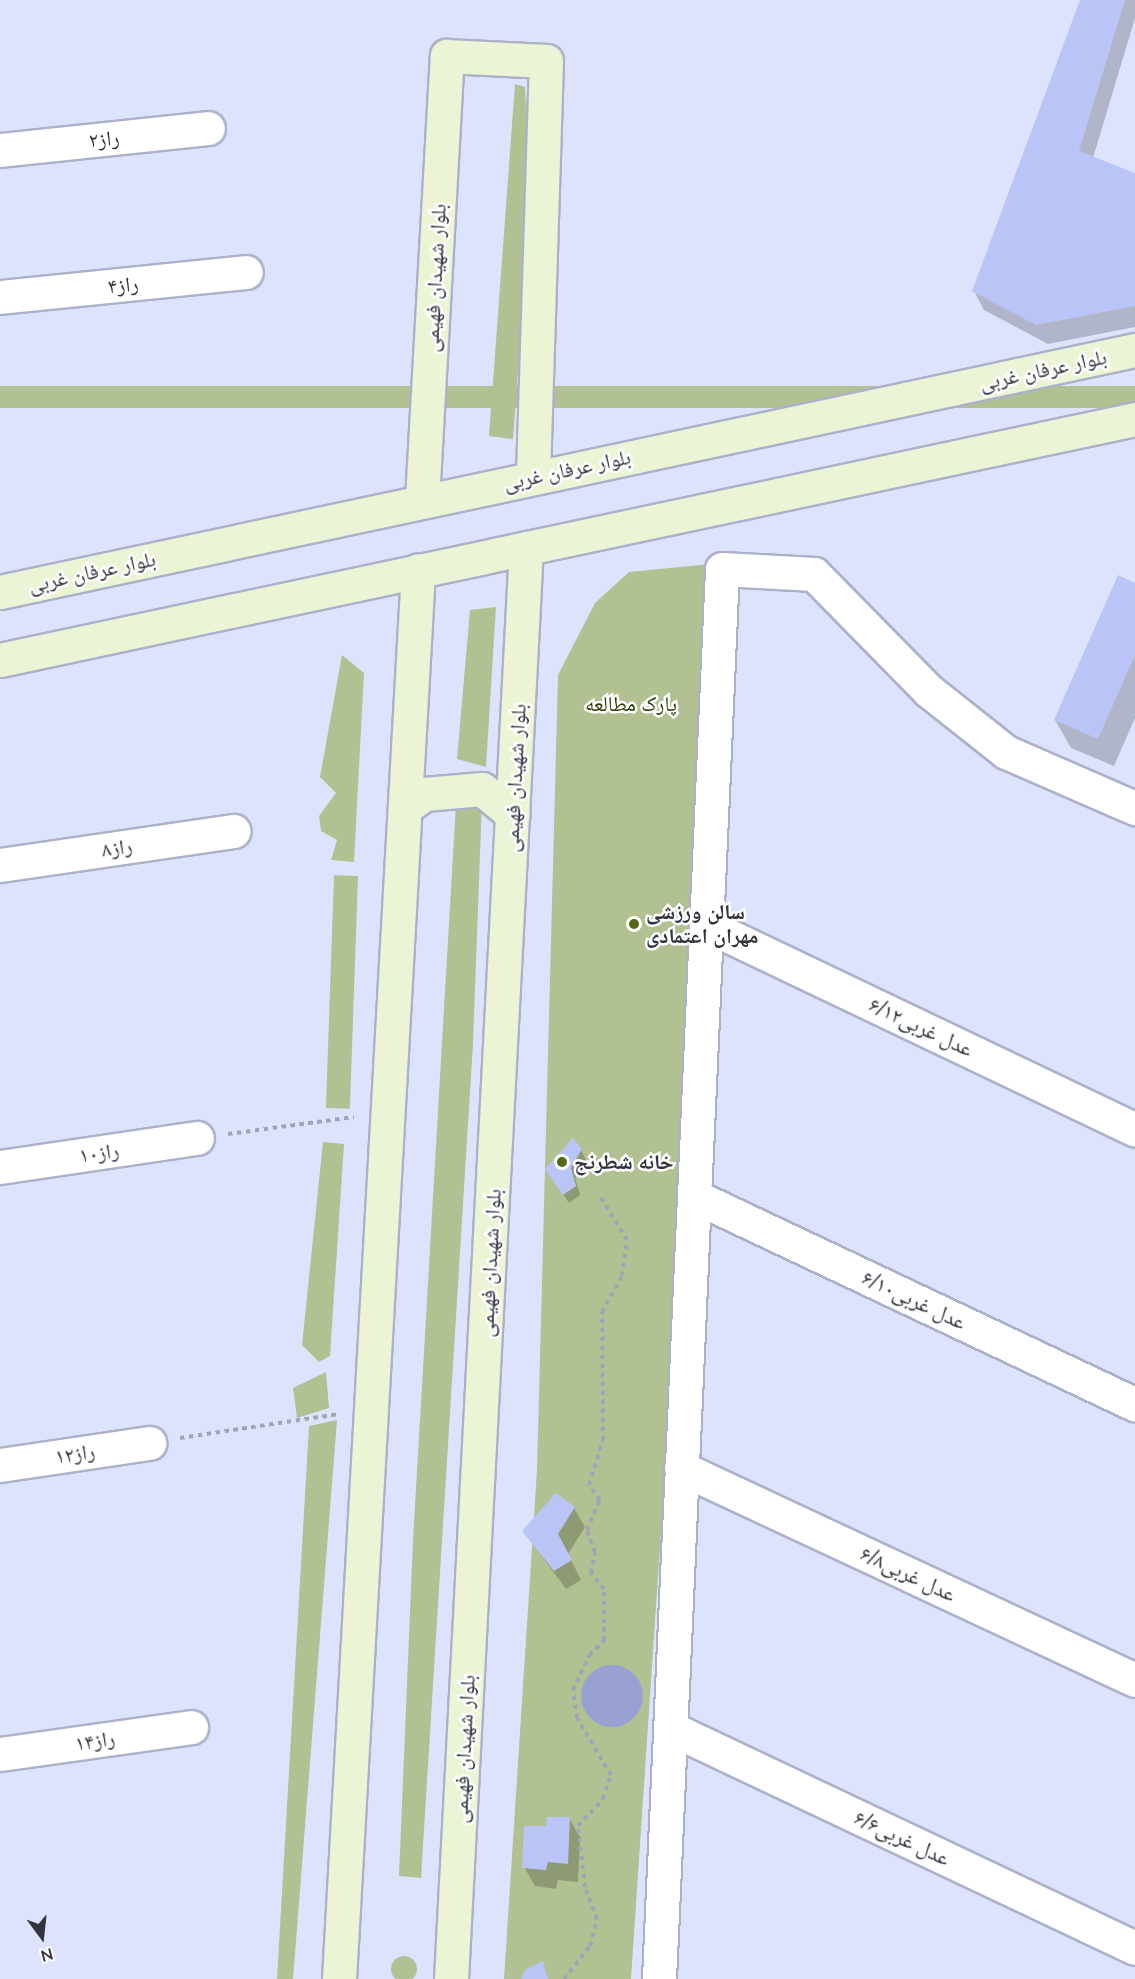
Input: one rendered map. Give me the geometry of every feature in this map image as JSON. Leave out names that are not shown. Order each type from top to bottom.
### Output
[{"type":"street","name":"بلوار شهیدان فهیمی","points":[[422,500],[447,56],[546,61],[533,477]]},
{"type":"street","name":"راز۲","points":[[0,150],[208,128]]},
{"type":"street","name":"راز۴","points":[[0,297],[246,272]]},
{"type":"street","name":"بلوار عرفان غربی","points":[[0,592],[422,500],[1135,350]]},
{"type":"street","points":[[0,660],[1135,418]]},
{"type":"street","name":"بلوار شهیدان فهیمی","points":[[451,1979],[526,548]]},
{"type":"street","points":[[659,1979],[722,569],[814,574],[929,691],[1006,752],[1135,808]]},
{"type":"street","points":[[339,1979],[418,570]]},
{"type":"street","points":[[405,808],[424,794],[482,789],[513,815]]},
{"type":"street","name":"راز۸","points":[[0,865],[234,831]]},
{"type":"street","name":"۶/۱۲عدل غربی","points":[[706,925],[1135,1130]]},
{"type":"street","name":"راز۱۰","points":[[0,1167],[197,1138]]},
{"type":"street","name":"۶/۱۰عدل غربی","points":[[694,1196],[1135,1404]]},
{"type":"street","name":"راز۱۲","points":[[0,1465],[150,1443]]},
{"type":"street","name":"۶/۸عدل غربی","points":[[681,1468],[1135,1680]]},
{"type":"street","name":"راز۱۴","points":[[0,1755],[191,1727]]},
{"type":"street","name":"۶/۶عدل غربی","points":[[670,1728],[1135,1948]]},
{"type":"path","points":[[197,1138],[388,1113]]},
{"type":"path","points":[[564,1979],[590,1946],[597,1918],[585,1887],[578,1826],[603,1800],[611,1775],[577,1718],[573,1690],[590,1655],[604,1641],[604,1589],[591,1573],[595,1552],[587,1530],[600,1500],[589,1485],[603,1440],[602,1312],[622,1276],[627,1240],[600,1196]]},
{"type":"path","points":[[150,1443],[371,1409]]},
{"type":"green space","points":[[515,84],[525,87],[530,206],[513,439],[489,436]]},
{"type":"green space","points":[[0,386],[1135,386],[1135,408],[0,408]]},
{"type":"green space","name":"پارک مطالعه","points":[[711,564],[680,1249],[631,1979],[504,1979],[537,1470],[558,675],[595,603],[629,572]]},
{"type":"green space","points":[[496,607],[486,767],[457,759],[470,610]]},
{"type":"green space","points":[[342,655],[364,673],[354,862],[331,860],[337,840],[321,831],[319,816],[336,793],[320,777]]},
{"type":"green space","points":[[482,800],[473,1044],[421,1878],[399,1876],[413,1540],[456,803]]},
{"type":"green space","points":[[334,875],[358,876],[350,1109],[326,1108]]},
{"type":"green space","points":[[323,1142],[344,1144],[330,1356],[319,1362],[302,1345]]},
{"type":"green space","points":[[326,1372],[329,1408],[297,1418],[293,1388]]},
{"type":"green space","points":[[337,1420],[293,1979],[277,1979],[309,1426]]},
{"type":"green space","points":[[404,1956],[413,1960],[417,1969],[413,1978],[404,1982],[395,1978],[391,1969],[395,1960]]},
{"type":"water","points":[[606,1665],[618,1665],[634,1674],[641,1684],[643,1696],[641,1708],[634,1718],[618,1727],[606,1727],[595,1722],[586,1713],[581,1702],[581,1690],[586,1679],[595,1670]]},
{"type":"building","points":[[1080,0],[1125,0],[1079,151],[1135,173],[1135,306],[1036,325],[972,291]]},
{"type":"building","points":[[1118,575],[1135,583],[1135,655],[1098,739],[1054,720]]},
{"type":"building","name":"خانه شطرنج","points":[[573,1138],[582,1149],[571,1168],[576,1186],[563,1195],[545,1169]]},
{"type":"building","points":[[556,1493],[575,1507],[558,1534],[572,1560],[554,1571],[522,1531]]},
{"type":"building","points":[[547,1817],[570,1817],[568,1864],[548,1862],[546,1870],[522,1868],[524,1826],[546,1826]]},
{"type":"building","points":[[543,1961],[548,1979],[521,1979],[525,1970]]},
{"type":"place","name":"سالن ورزشی مهران اعتمادی","points":[[634,924]]},
{"type":"place","name":"خانه شطرنج","points":[[562,1162]]}]
